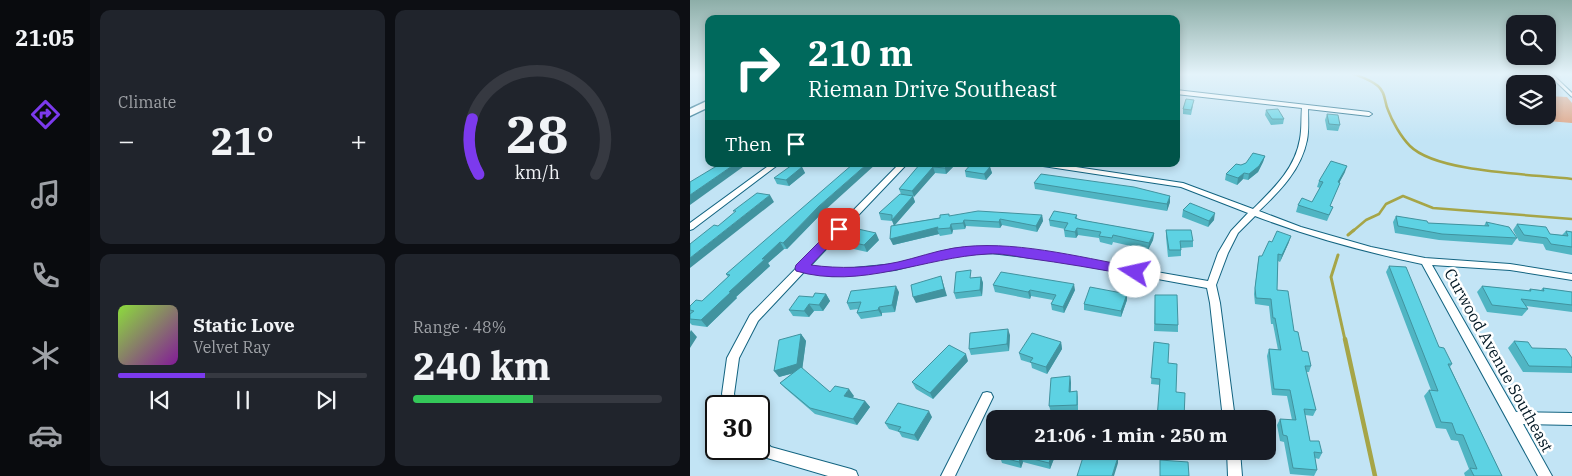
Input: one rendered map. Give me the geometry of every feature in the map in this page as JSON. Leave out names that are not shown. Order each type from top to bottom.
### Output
[{"type":"main road","points":[[690,104],[705,96]]},
{"type":"main road","points":[[690,114],[705,105]]},
{"type":"street","points":[[1212,96],[1370,114]]},
{"type":"street","points":[[1228,410],[1215,303],[1211,285],[1223,253],[1235,231],[1290,173],[1300,154],[1304,138],[1305,107]]},
{"type":"street","points":[[690,227],[771,167]]},
{"type":"street","points":[[728,395],[733,358],[754,318],[900,167]]},
{"type":"street","points":[[1063,167],[1183,185],[1334,240],[1425,261],[1510,267],[1572,277]]},
{"type":"street","points":[[801,268],[833,273],[865,270],[895,267],[954,252],[991,250],[1059,258],[1211,285]]},
{"type":"street","name":"Curwood Avenue Southeast","points":[[1425,261],[1545,476]]},
{"type":"street","points":[[948,476],[987,397]]},
{"type":"street","points":[[1513,418],[1572,419]]},
{"type":"street","points":[[770,453],[851,476]]},
{"type":"street","points":[[1233,460],[1235,476]]},
{"type":"shaded area","points":[[1556,96],[1567,97],[1572,103],[1572,123],[1556,122]]},
{"type":"building","points":[[1186,99],[1194,100],[1191,110],[1183,109]]},
{"type":"building","points":[[1278,109],[1284,119],[1272,119],[1266,110]]},
{"type":"building","points":[[1327,114],[1338,115],[1340,125],[1329,124]]},
{"type":"building","points":[[1253,153],[1265,156],[1259,166],[1249,174],[1244,173],[1238,178],[1226,174],[1236,164],[1246,163]]},
{"type":"building","points":[[1331,161],[1347,166],[1338,182],[1340,183],[1330,206],[1333,207],[1329,215],[1298,205],[1302,198],[1312,202],[1323,182],[1319,181]]},
{"type":"building","points":[[715,167],[731,167],[690,195],[690,182]]},
{"type":"building","points":[[789,167],[802,167],[786,180],[774,178]]},
{"type":"building","points":[[850,167],[864,167],[819,206],[783,243],[780,242],[762,259],[765,259],[701,320],[690,319],[690,314],[694,311],[690,310],[690,306],[696,300],[702,301],[730,275],[726,274]]},
{"type":"building","points":[[917,167],[933,167],[912,191],[899,189]]},
{"type":"building","points":[[968,167],[990,167],[984,174],[965,171]]},
{"type":"building","points":[[1041,174],[1134,187],[1170,196],[1167,204],[1034,183]]},
{"type":"building","points":[[757,193],[770,195],[690,258],[690,244],[714,225],[718,226],[736,211],[733,211]]},
{"type":"building","points":[[900,194],[913,196],[892,220],[892,215],[879,213]]},
{"type":"building","points":[[1190,203],[1215,213],[1209,221],[1183,210]]},
{"type":"building","points":[[978,211],[1042,215],[1036,226],[1000,219],[999,222],[964,220],[963,223],[951,224],[950,228],[937,229],[938,227],[890,239],[891,226],[940,218],[940,215],[949,214],[949,216]]},
{"type":"building","points":[[1054,211],[1077,215],[1075,218],[1081,220],[1154,233],[1149,243],[1113,235],[1112,238],[1099,236],[1101,232],[1077,228],[1075,232],[1064,230],[1068,223],[1049,220]]},
{"type":"building","points":[[1396,216],[1427,221],[1428,223],[1489,226],[1486,222],[1509,227],[1517,238],[1442,234],[1398,226]]},
{"type":"building","points":[[1517,224],[1546,227],[1550,234],[1568,236],[1566,231],[1572,232],[1572,247],[1551,244],[1547,238],[1524,235]]},
{"type":"building","points":[[858,229],[876,233],[864,245],[846,241]]},
{"type":"building","points":[[1166,230],[1191,230],[1193,241],[1180,241],[1181,250],[1169,250]]},
{"type":"building","points":[[1277,231],[1291,236],[1282,255],[1278,254],[1277,290],[1288,291],[1294,331],[1298,332],[1302,351],[1308,352],[1311,366],[1305,366],[1316,410],[1304,409],[1310,441],[1319,441],[1322,453],[1314,452],[1317,470],[1293,468],[1287,436],[1283,435],[1280,419],[1296,420],[1290,390],[1274,389],[1269,349],[1281,350],[1275,318],[1273,318],[1271,299],[1256,298],[1255,288],[1259,256],[1262,256],[1269,241],[1272,242]]},
{"type":"building","points":[[1389,266],[1406,267],[1439,347],[1444,348],[1452,364],[1448,364],[1502,476],[1474,476],[1470,468],[1477,469],[1463,435],[1456,434],[1452,423],[1441,422],[1429,390],[1438,391]]},
{"type":"building","points":[[971,270],[970,278],[981,277],[980,290],[954,293],[956,272]]},
{"type":"building","points":[[1001,272],[1074,284],[1063,307],[1051,304],[1056,295],[993,285]]},
{"type":"building","points":[[941,276],[944,289],[913,297],[911,285]]},
{"type":"building","points":[[896,286],[892,305],[879,307],[878,310],[857,313],[861,302],[847,303],[851,291]]},
{"type":"building","points":[[1482,286],[1531,291],[1530,289],[1544,291],[1543,288],[1572,292],[1572,305],[1521,299],[1528,309],[1492,305]]},
{"type":"building","points":[[1090,287],[1127,294],[1121,311],[1084,304]]},
{"type":"building","points":[[815,293],[826,294],[819,305],[809,304],[804,311],[789,310],[799,296],[813,297]]},
{"type":"building","points":[[1155,295],[1177,295],[1178,325],[1155,324]]},
{"type":"building","points":[[1008,329],[1007,344],[969,349],[970,333]]},
{"type":"building","points":[[1032,333],[1061,342],[1046,367],[1030,362],[1033,358],[1019,353]]},
{"type":"building","points":[[801,334],[797,364],[774,371],[779,340]]},
{"type":"building","points":[[1514,341],[1528,342],[1532,348],[1566,349],[1572,358],[1572,367],[1529,366]]},
{"type":"building","points":[[1154,342],[1169,344],[1168,363],[1177,364],[1176,392],[1185,393],[1184,410],[1158,410],[1160,379],[1151,378]]},
{"type":"building","points":[[949,345],[966,354],[930,393],[912,382]]},
{"type":"building","points":[[801,367],[830,392],[835,386],[849,389],[844,396],[865,401],[853,419],[810,408],[780,383]]},
{"type":"building","points":[[1070,376],[1069,392],[1077,391],[1077,405],[1049,406],[1051,378]]},
{"type":"building","points":[[898,403],[929,411],[914,435],[898,431],[901,427],[885,423]]},
{"type":"building","points":[[1037,460],[1050,460],[1049,463]]},
{"type":"building","points":[[1082,460],[1117,460],[1112,476],[1077,476]]},
{"type":"building","points":[[1160,460],[1188,462],[1189,476],[1160,476]]},
{"type":"waterway","points":[[1385,96],[1387,107],[1400,134],[1410,146],[1423,155],[1441,162],[1486,171],[1572,179]]},
{"type":"waterway","points":[[1353,231],[1366,220],[1379,214],[1386,204],[1403,196],[1433,208],[1572,219]]},
{"type":"waterway","points":[[1348,235],[1354,230]]},
{"type":"waterway","points":[[1338,255],[1331,277],[1345,340]]},
{"type":"waterway","points":[[1345,339],[1375,476]]},
{"type":"route","points":[[839,229],[801,268],[833,273],[865,270],[895,267],[954,252],[991,250],[1059,258],[1135,272]]}]
